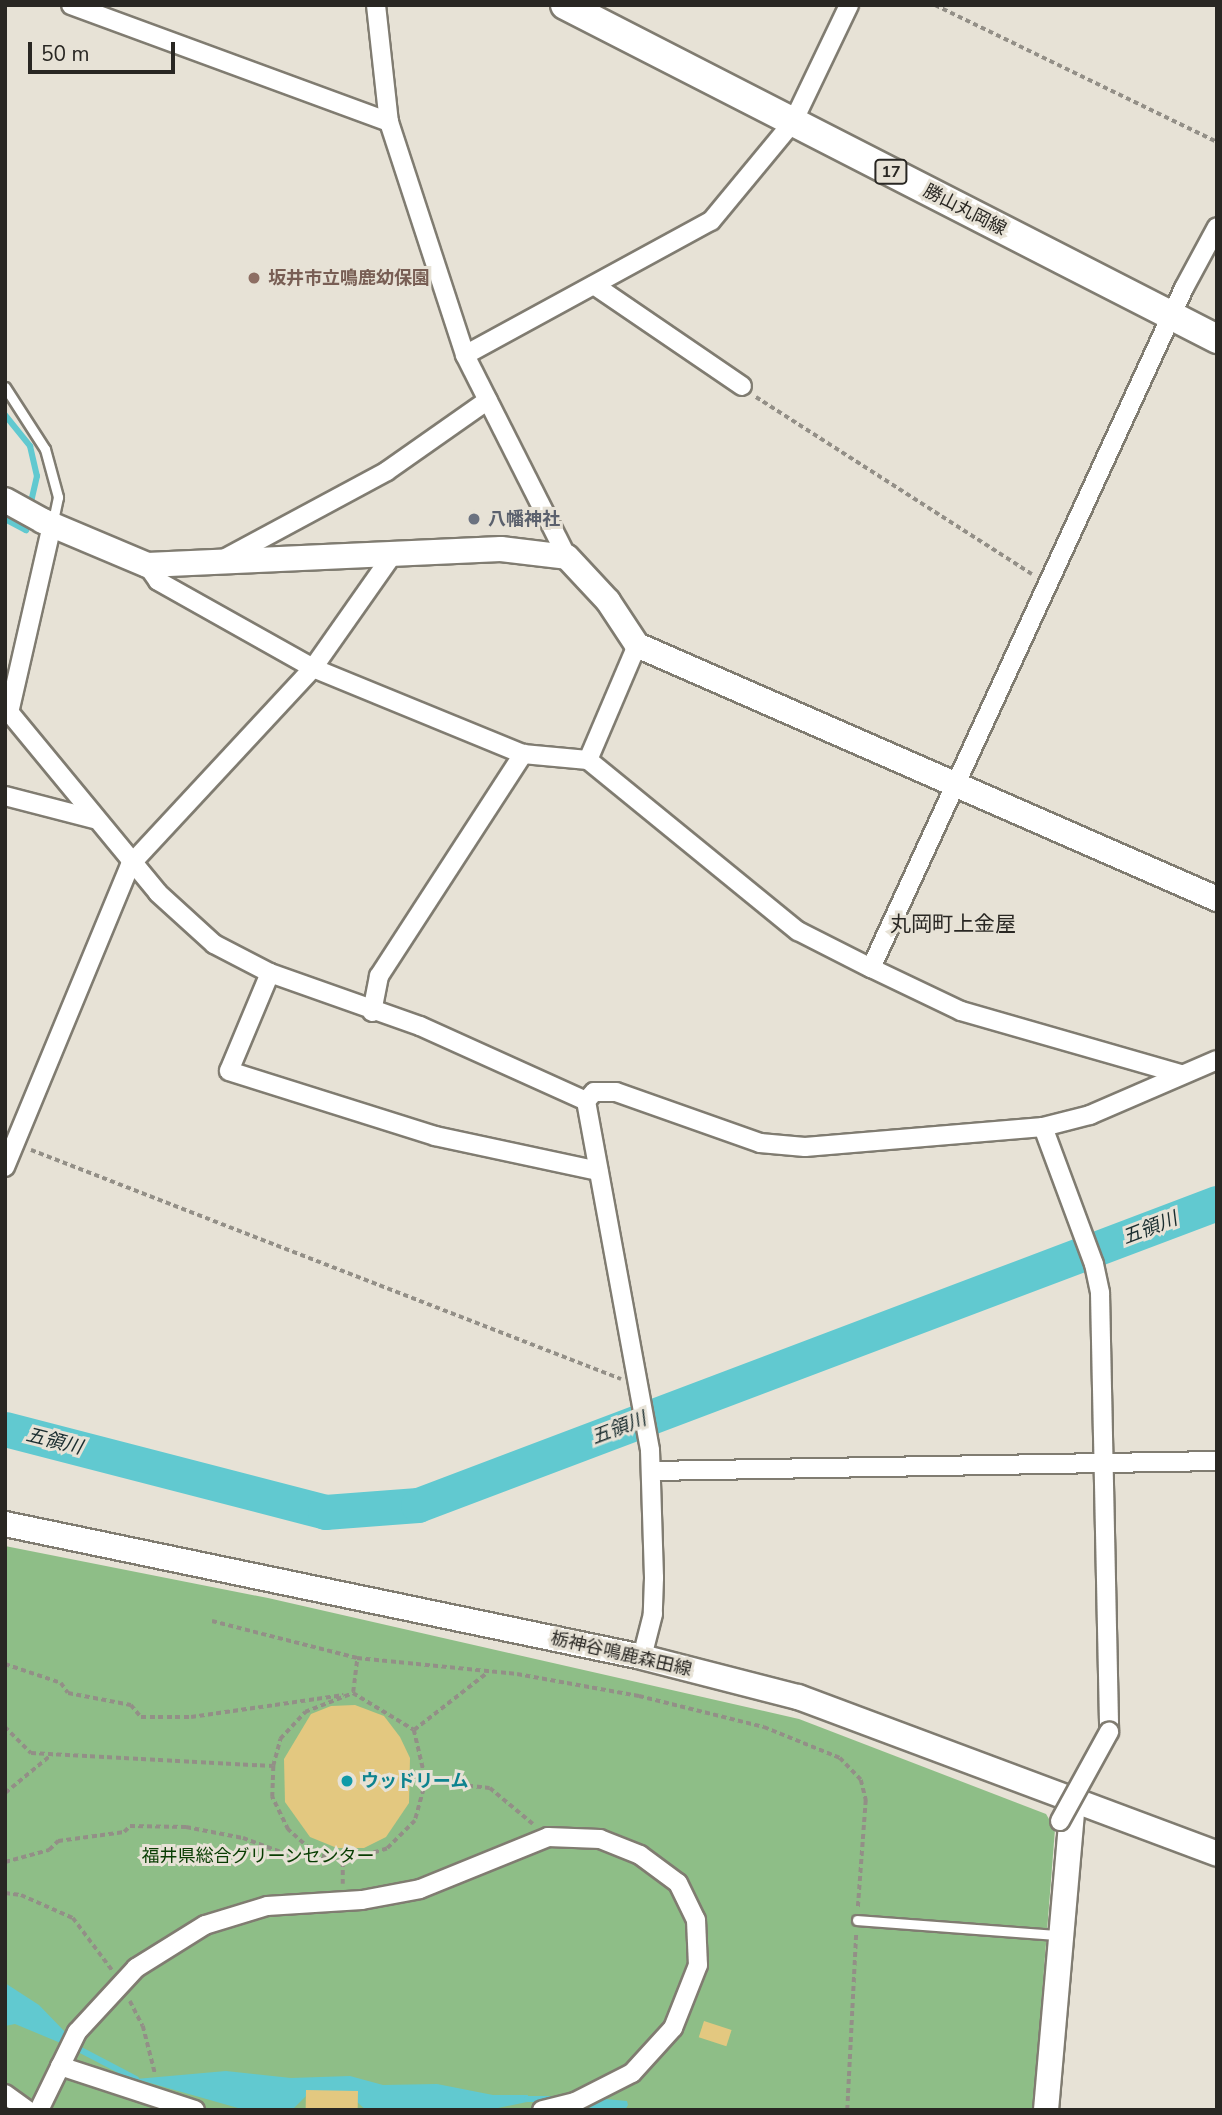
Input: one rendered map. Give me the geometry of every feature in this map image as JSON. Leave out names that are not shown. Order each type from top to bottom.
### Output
[{"type":"main road","name":"勝山丸岡線","points":[[565,5],[1217,339]]},
{"type":"street","points":[[71,5],[389,121]]},
{"type":"street","points":[[376,5],[389,121],[465,355],[567,557],[608,601],[637,645],[953,786],[1217,899]]},
{"type":"street","points":[[465,355],[711,221],[793,122],[849,5]]},
{"type":"street","points":[[872,968],[1047,584],[1172,316],[1217,227]]},
{"type":"street","points":[[594,285],[744,388]]},
{"type":"street","points":[[219,562],[387,471],[488,400]]},
{"type":"street","points":[[5,500],[52,525],[147,565],[501,549],[567,557]]},
{"type":"street","points":[[52,525],[8,712],[130,866],[214,944],[270,973],[372,1012],[420,1026],[586,1101]]},
{"type":"street","points":[[5,1167],[10,1142],[130,866],[313,668],[393,554]]},
{"type":"street","points":[[147,565],[158,581],[313,668],[523,754],[588,760],[798,931],[872,968],[961,1011],[1181,1074]]},
{"type":"street","points":[[588,760],[637,645]]},
{"type":"street","points":[[372,1012],[379,976],[523,754]]},
{"type":"street","points":[[5,796],[94,819]]},
{"type":"street","points":[[270,973],[229,1071],[435,1136],[598,1171]]},
{"type":"street","points":[[642,1657],[653,1614],[652,1471],[586,1101],[594,1091],[616,1092],[760,1143],[805,1147],[1042,1127],[1090,1115],[1217,1060]]},
{"type":"street","points":[[1042,1127],[1094,1264],[1100,1293],[1109,1732],[1067,1811],[1062,1935],[1046,2110]]},
{"type":"street","points":[[652,1471],[1217,1461]]},
{"type":"street","name":"栃神谷鳴鹿森田線","points":[[5,1524],[642,1657],[798,1697],[1067,1811],[1217,1854]]},
{"type":"street","points":[[39,2110],[77,2032],[136,1968],[205,1925],[267,1906],[362,1900],[420,1889],[548,1837],[600,1839],[640,1855],[678,1883],[696,1920],[698,1965],[673,2028],[632,2073],[575,2102],[542,2110]]},
{"type":"street","points":[[60,2066],[195,2110]]},
{"type":"street","points":[[5,2094],[27,2110]]},
{"type":"lane","points":[[5,387],[46,449],[58,497],[52,525]]},
{"type":"lane","points":[[857,1920],[1062,1935]]},
{"type":"path","points":[[935,5],[1217,142]]},
{"type":"path","points":[[744,388],[1047,584]]},
{"type":"path","points":[[10,1142],[636,1385]]},
{"type":"path","points":[[212,1621],[357,1658],[489,1671],[652,1699],[764,1727],[840,1758],[861,1780],[866,1800],[847,2110]]},
{"type":"path","points":[[353,1693],[357,1658]]},
{"type":"path","points":[[5,1664],[61,1683],[68,1693],[131,1706],[141,1717],[219,1714],[353,1693],[414,1730],[426,1781],[415,1821],[387,1849],[342,1862],[316,1855],[289,1855],[243,1838],[187,1827],[130,1826],[124,1832],[58,1841],[49,1850],[5,1862]]},
{"type":"path","points":[[414,1730],[489,1671]]},
{"type":"path","points":[[316,1855],[288,1830],[272,1797],[273,1766],[280,1739],[305,1712],[353,1693]]},
{"type":"path","points":[[5,1727],[31,1754],[273,1766]]},
{"type":"path","points":[[5,1793],[51,1755]]},
{"type":"path","points":[[426,1781],[490,1787],[548,1837]]},
{"type":"path","points":[[5,1893],[21,1895],[72,1918],[122,1984],[143,2026],[155,2073]]},
{"type":"green space","name":"福井県総合グリーンセンター","points":[[5,1546],[268,1598],[799,1719],[1046,1814],[1055,1829],[1033,2110],[5,2110]]},
{"type":"water","points":[[5,1983],[39,2005],[68,2035],[63,2044],[15,2024],[5,2026]]},
{"type":"water","points":[[226,2071],[291,2078],[350,2076],[383,2085],[437,2084],[493,2095],[528,2095],[527,2102],[488,2110],[366,2110],[348,2094],[307,2095],[292,2110],[245,2110],[136,2079]]},
{"type":"water","points":[[605,2099],[627,2101],[628,2105],[625,2110],[582,2110]]},
{"type":"building","name":"ウッドリーム","points":[[355,1705],[384,1716],[400,1737],[410,1758],[409,1803],[386,1837],[364,1848],[337,1848],[310,1837],[285,1802],[284,1759],[311,1714],[331,1706]]},
{"type":"building","points":[[704,2021],[732,2030],[726,2046],[699,2037]]},
{"type":"building","points":[[306,2090],[358,2091],[358,2110],[306,2110]]},
{"type":"waterway","points":[[5,415],[30,446],[37,476],[30,506]]},
{"type":"waterway","points":[[5,519],[26,530],[27,521]]},
{"type":"waterway","name":"五領川","points":[[5,1429],[325,1512],[418,1505],[1217,1203]]},
{"type":"waterway","points":[[73,2046],[136,2079]]},
{"type":"waterway","points":[[527,2099],[558,2099]]},
{"type":"place","name":"坂井市立鳴鹿幼保園","points":[[254,278]]},
{"type":"place","name":"八幡神社","points":[[474,519]]},
{"type":"place","name":"ウッドリーム","points":[[347,1781]]},
{"type":"district","name":"丸岡町上金屋","points":[[953,924]]}]
